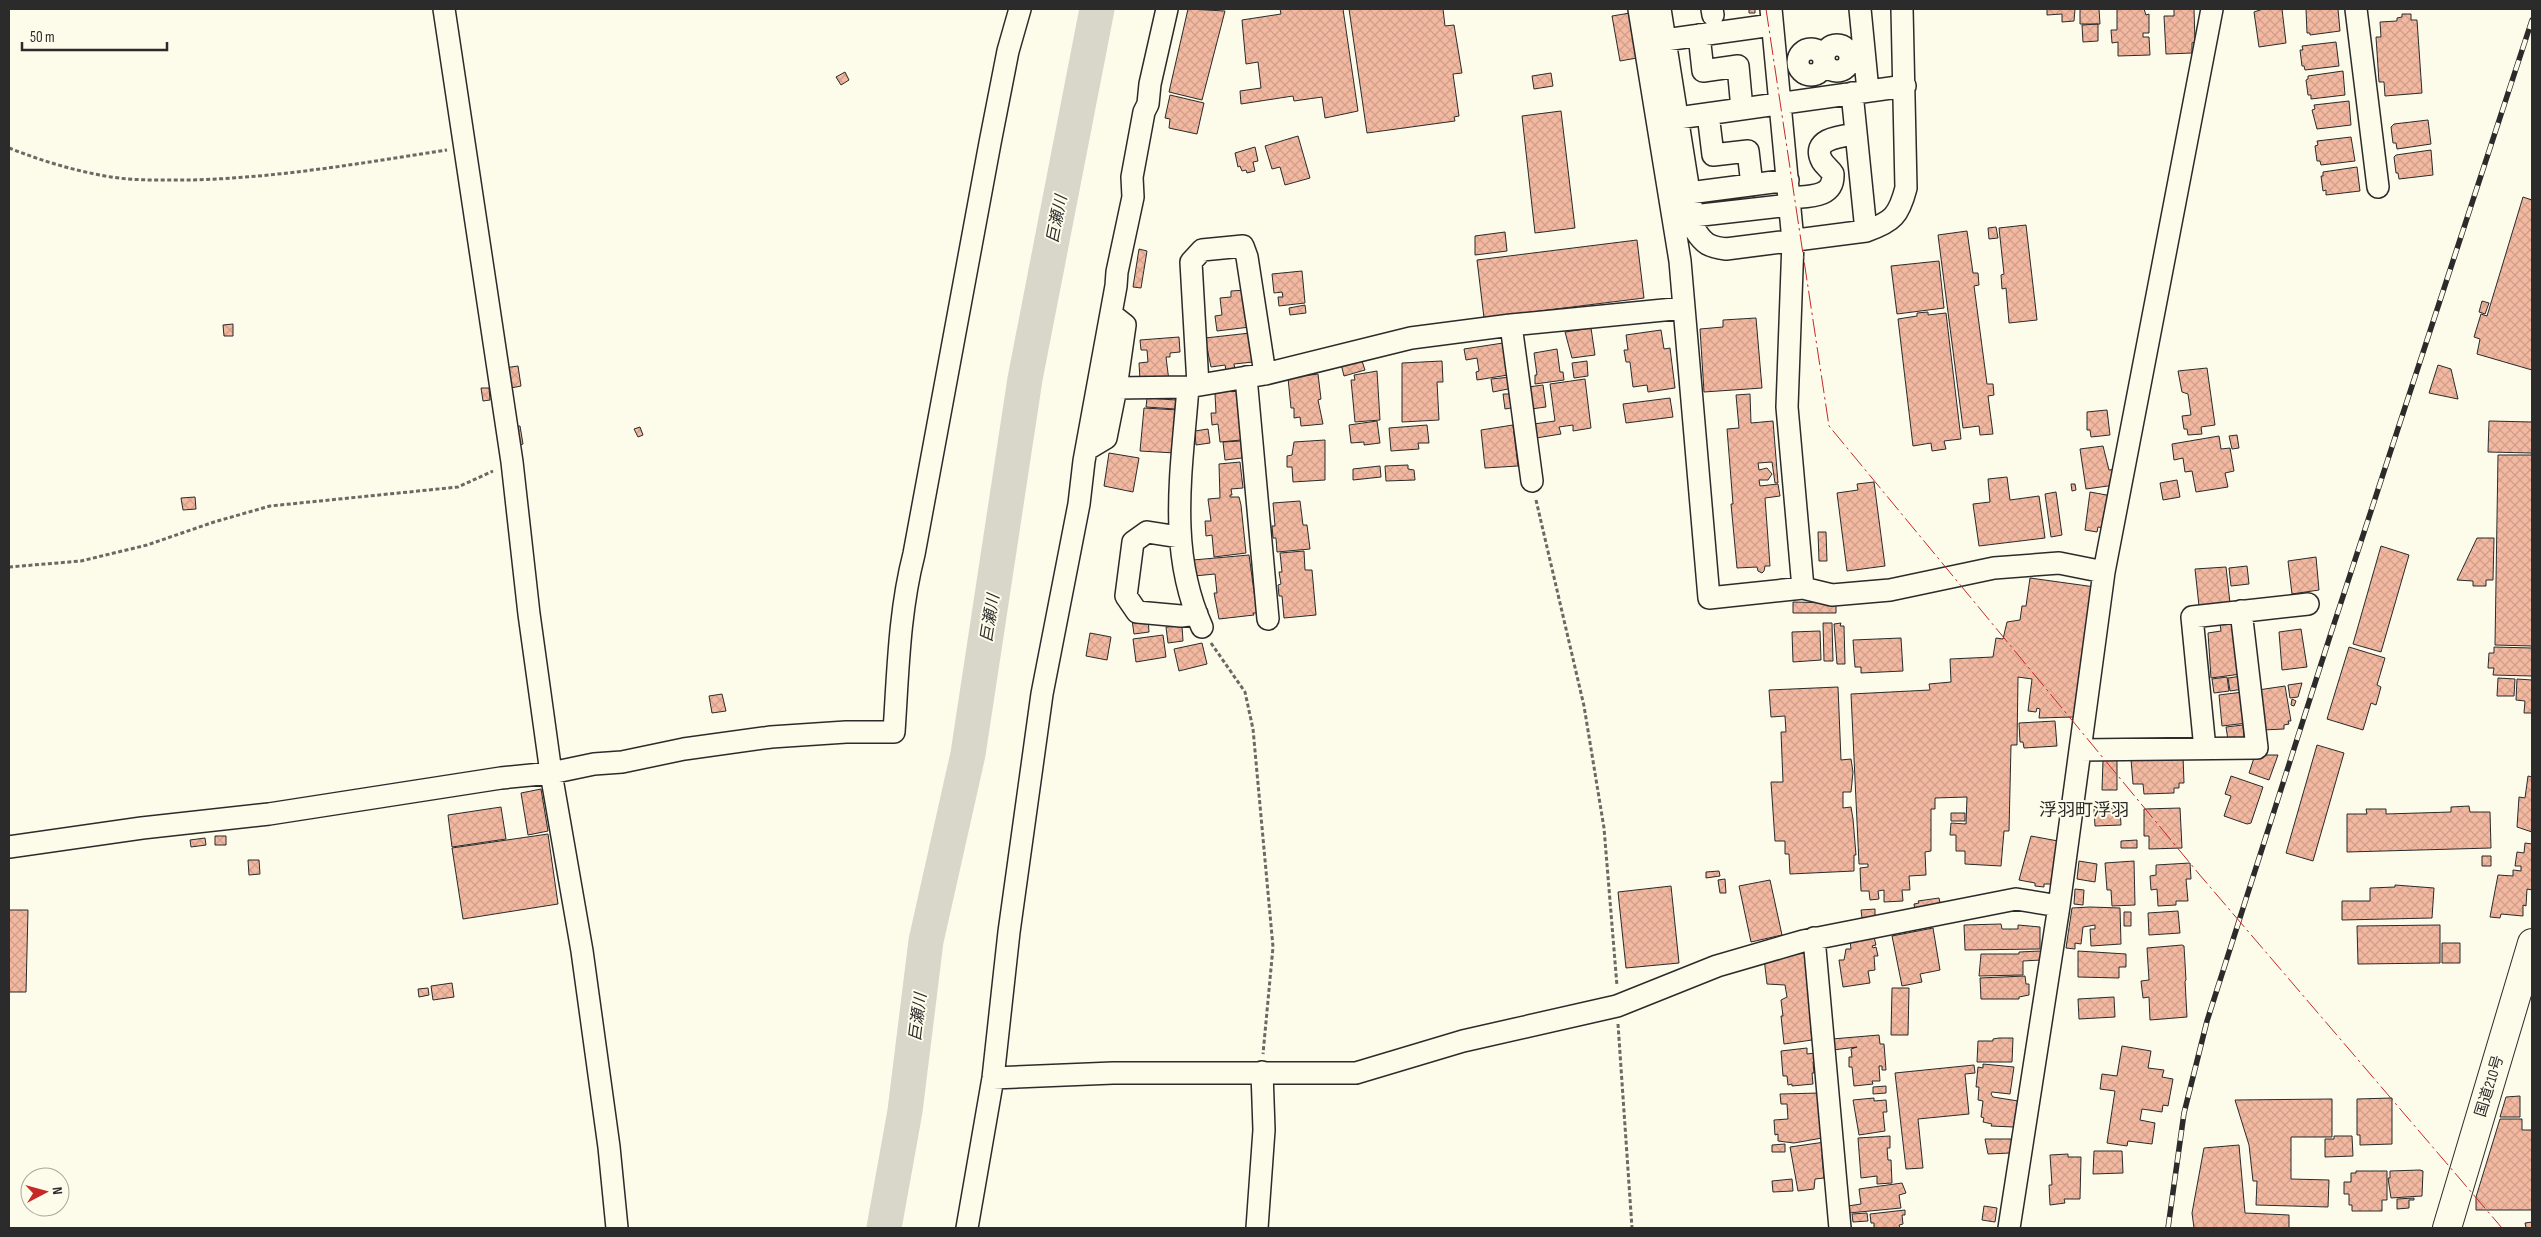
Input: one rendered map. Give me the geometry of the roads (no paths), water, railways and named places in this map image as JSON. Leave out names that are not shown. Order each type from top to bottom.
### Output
[{"type":"highway","name":"国道210号","points":[[2446,1228],[2532,943]]},
{"type":"street","points":[[444,9],[512,462],[529,614],[551,773],[582,951],[609,1147],[617,1228]]},
{"type":"street","points":[[9,847],[142,828],[269,814],[501,778],[551,773],[594,764],[622,762],[684,749],[771,737],[846,732],[894,732],[902,626],[908,578],[993,124],[1008,52],[1020,9]]},
{"type":"street","points":[[968,1228],[993,1078],[1009,932],[1042,694],[1079,504],[1086,450],[1117,272],[1133,197],[1132,177],[1144,112],[1148,104],[1150,84],[1167,9]]},
{"type":"street","points":[[1640,9],[1680,261],[1709,598],[1803,588],[1832,595],[1890,590],[1994,568],[2059,563],[2104,572]]},
{"type":"street","points":[[1660,9],[1695,230],[1703,243],[1711,248],[1726,249],[1866,231],[1882,226],[1901,208],[1906,188],[1902,9]]},
{"type":"street","points":[[1860,9],[1845,60],[1854,93],[1856,134],[1866,231]]},
{"type":"street","points":[[2009,1228],[2059,906],[2104,572],[2212,9]]},
{"type":"street","points":[[2356,9],[2378,187]]},
{"type":"street","points":[[1665,40],[1699,35],[1772,17],[1793,241],[1787,407],[1803,588]]},
{"type":"street","points":[[1699,35],[1704,71],[1738,66],[1742,109]]},
{"type":"street","points":[[1777,66],[1798,63],[1801,53],[1809,49],[1845,60]]},
{"type":"street","points":[[1845,60],[1854,93]]},
{"type":"street","points":[[1678,118],[1904,86]]},
{"type":"street","points":[[1708,114],[1713,155],[1748,151],[1752,185]]},
{"type":"street","points":[[1689,193],[1752,185],[1789,194],[1825,194],[1830,188],[1832,174],[1822,161],[1820,152],[1822,145],[1832,138],[1856,134]]},
{"type":"street","points":[[1693,216],[1739,219],[1789,194]]},
{"type":"street","points":[[1179,537],[1147,532],[1133,542],[1126,596],[1137,612],[1181,616],[1199,621],[1191,601],[1178,526],[1193,386],[1191,262],[1202,250],[1243,246],[1247,257],[1256,376],[1268,618]]},
{"type":"street","points":[[1116,388],[1193,386],[1256,376],[1411,338],[1511,325],[1684,308]]},
{"type":"street","points":[[1086,450],[1106,438],[1116,388],[1125,325],[1111,314]]},
{"type":"street","points":[[1511,325],[1532,481]]},
{"type":"street","points":[[2204,749],[2192,617],[2308,604]]},
{"type":"street","points":[[2080,750],[2257,748],[2241,611]]},
{"type":"street","points":[[993,1078],[1113,1074],[1356,1073],[1463,1040],[1617,1006],[1716,966],[1814,938],[2016,899],[2059,906]]},
{"type":"street","points":[[1814,938],[1840,1228]]},
{"type":"street","points":[[1257,1228],[1264,1130],[1262,1072]]},
{"type":"waterway","name":"巨瀬川","points":[[884,1228],[905,1111],[926,941],[968,754],[1025,379],[1097,9]]},
{"type":"railway","points":[[2168,1228],[2184,1113],[2207,1021],[2331,633],[2532,20]]},
{"type":"district","name":"浮羽町浮羽","points":[[2084,810]]}]
